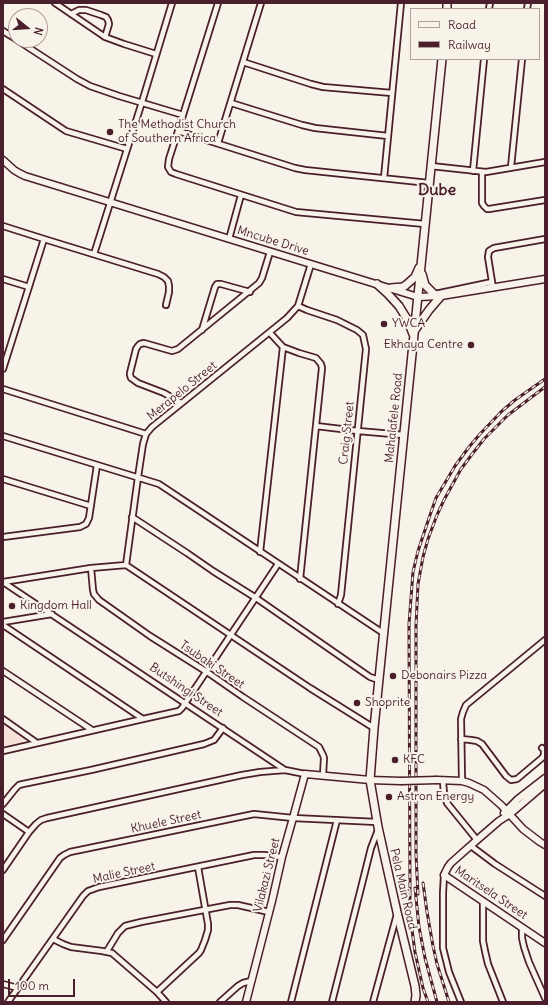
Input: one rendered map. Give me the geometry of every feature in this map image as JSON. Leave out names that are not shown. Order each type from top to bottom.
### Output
[{"type":"main road","name":"Mahalafele Road","points":[[370,780],[383,634],[442,60]]},
{"type":"main road","points":[[391,288],[403,287],[410,283],[421,265]]},
{"type":"main road","points":[[413,334],[438,295],[425,285],[422,278],[421,265]]},
{"type":"main road","points":[[376,284],[399,306],[407,319],[413,334]]},
{"type":"main road","name":"Pela Main Road","points":[[370,780],[397,912],[415,986],[415,1002]]},
{"type":"street","points":[[55,3],[105,36],[124,44],[156,54]]},
{"type":"street","points":[[94,254],[172,3]]},
{"type":"street","points":[[218,3],[169,159],[168,165],[171,172],[296,212],[425,224]]},
{"type":"street","points":[[218,143],[261,3]]},
{"type":"street","points":[[384,178],[401,3]]},
{"type":"street","points":[[71,14],[79,10],[86,10],[106,17],[109,24],[105,36]]},
{"type":"street","points":[[28,48],[77,80],[90,86],[183,115]]},
{"type":"street","points":[[473,171],[484,60]]},
{"type":"street","points":[[511,167],[522,60]]},
{"type":"street","points":[[243,62],[323,87],[392,93]]},
{"type":"street","points":[[3,90],[66,131],[126,149]]},
{"type":"street","points":[[231,102],[315,128],[388,136]]},
{"type":"street","points":[[178,131],[295,168],[316,172],[429,183]]},
{"type":"street","name":"Mncube Drive","points":[[3,160],[14,170],[25,176],[418,297],[493,285],[545,279]]},
{"type":"street","points":[[431,166],[491,172],[511,167],[545,162]]},
{"type":"street","points":[[482,172],[482,203],[487,209],[545,200]]},
{"type":"street","points":[[229,239],[241,195]]},
{"type":"street","points":[[3,226],[158,274],[168,281],[169,292],[166,304]]},
{"type":"street","points":[[3,369],[44,239]]},
{"type":"street","points":[[493,285],[488,254],[491,249],[545,239]]},
{"type":"street","points":[[181,403],[164,393],[138,383],[131,378],[130,372],[138,346],[144,343],[172,351],[178,349],[250,292],[259,283],[270,252]]},
{"type":"street","name":"Merapelo Street","points":[[126,565],[143,444],[146,434],[152,427],[181,403],[287,318],[298,306],[311,264]]},
{"type":"street","points":[[3,279],[29,287]]},
{"type":"street","points":[[202,330],[214,287],[217,284],[250,292]]},
{"type":"street","name":"Craig Street","points":[[298,306],[343,323],[357,330],[363,335],[366,349],[341,595],[338,604]]},
{"type":"street","points":[[270,333],[283,346],[316,358],[321,364],[322,368],[300,579]]},
{"type":"street","points":[[260,552],[283,346]]},
{"type":"street","points":[[3,389],[146,434]]},
{"type":"street","points":[[316,426],[404,435]]},
{"type":"street","points":[[3,436],[159,484],[383,634]]},
{"type":"street","points":[[3,537],[84,526],[88,522],[89,518],[97,465]]},
{"type":"street","points":[[3,479],[91,506]]},
{"type":"street","points":[[132,517],[256,598],[370,676],[379,680]]},
{"type":"street","points":[[3,750],[179,712],[278,564]]},
{"type":"street","points":[[3,582],[91,568],[126,565],[310,688],[374,728]]},
{"type":"street","name":"Tsubaki Street","points":[[91,568],[91,582],[94,594],[99,600],[150,636],[207,672],[249,702],[319,747],[324,758],[323,775]]},
{"type":"street","name":"Butshingi Street","points":[[3,582],[285,770],[305,774],[370,780],[440,780],[462,781],[469,783],[484,790],[508,812],[523,829],[545,845]]},
{"type":"street","points":[[3,624],[52,614]]},
{"type":"street","points":[[3,624],[143,719]]},
{"type":"street","points":[[462,781],[461,719],[462,712],[466,705],[545,640]]},
{"type":"street","points":[[3,671],[92,730]]},
{"type":"street","points":[[3,719],[37,743]]},
{"type":"street","points":[[3,804],[15,789],[23,784],[204,744],[214,740],[223,728]]},
{"type":"street","points":[[461,739],[477,741],[482,744],[506,776],[511,780],[517,780],[545,755],[542,748]]},
{"type":"street","points":[[3,870],[29,832],[41,820],[242,775],[285,770]]},
{"type":"street","name":"Vilakazi Street","points":[[246,1002],[282,857],[305,774]]},
{"type":"street","points":[[461,1002],[449,972],[443,948],[442,893],[444,875],[451,863],[499,821],[518,799],[545,778]]},
{"type":"street","points":[[440,780],[447,803],[477,840]]},
{"type":"street","points":[[508,812],[544,788]]},
{"type":"street","points":[[3,814],[29,832]]},
{"type":"street","name":"Khuele Street","points":[[3,940],[60,858],[67,853],[254,814],[337,820],[378,825]]},
{"type":"street","points":[[291,1002],[337,820]]},
{"type":"street","points":[[332,1002],[378,825]]},
{"type":"street","points":[[471,846],[545,896]]},
{"type":"street","name":"Malie Street","points":[[8,1002],[82,896],[88,891],[254,855],[282,857]]},
{"type":"street","points":[[157,992],[201,950],[208,930],[198,867]]},
{"type":"street","name":"Maritsela Street","points":[[444,875],[545,943]]},
{"type":"street","points":[[483,901],[483,941],[488,964],[503,1002]]},
{"type":"street","points":[[108,951],[118,933],[125,926],[140,922],[230,904],[269,912]]},
{"type":"street","points":[[373,1002],[397,912]]},
{"type":"street","points":[[522,928],[524,947],[545,998]]},
{"type":"street","points":[[53,939],[71,947],[108,951],[116,956],[157,992],[166,1002]]},
{"type":"street","points":[[220,1002],[241,984],[252,981]]},
{"type":"street","points":[[3,984],[18,988]]},
{"type":"shaded area","points":[[3,723],[24,737],[23,742],[3,746]]},
{"type":"railway","points":[[428,1002],[423,988],[415,952],[410,915],[409,624],[413,572],[418,551],[436,498],[455,466],[480,434],[502,411],[545,379]]},
{"type":"railway","points":[[418,894],[416,855],[416,625],[418,584],[423,557],[437,515],[461,469],[484,439],[508,415],[545,387]]},
{"type":"railway","points":[[423,883],[433,946],[449,1002]]},
{"type":"railway","points":[[415,888],[419,927],[425,958],[437,1002]]},
{"type":"place","name":"The Methodist Church of Southern Africa","points":[[110,132]]},
{"type":"place","name":"YWCA","points":[[384,324]]},
{"type":"place","name":"Ekhaya Centre","points":[[471,345]]},
{"type":"place","name":"Kingdom Hall","points":[[12,606]]},
{"type":"place","name":"Debonairs Pizza","points":[[393,676]]},
{"type":"place","name":"Shoprite","points":[[357,703]]},
{"type":"place","name":"KFC","points":[[395,760]]},
{"type":"place","name":"Astron Energy","points":[[389,797]]},
{"type":"district","name":"Dube","points":[[437,190]]}]
